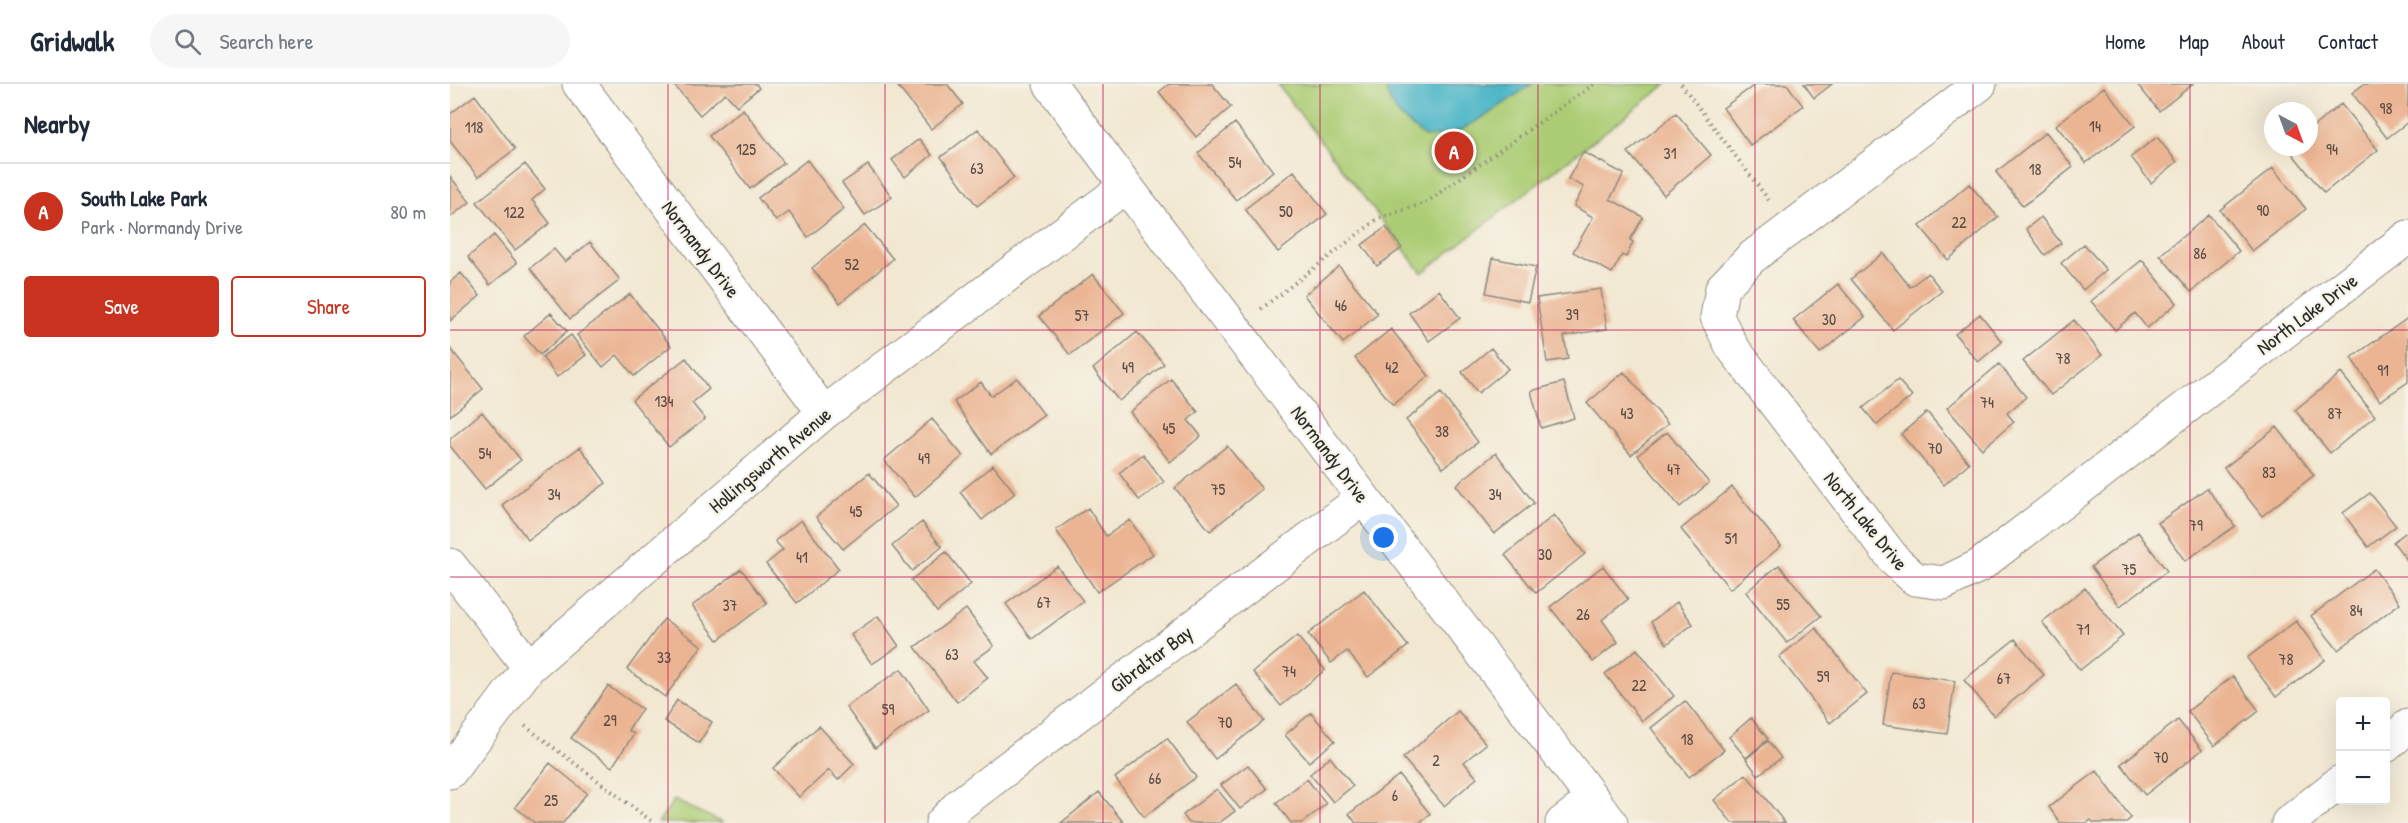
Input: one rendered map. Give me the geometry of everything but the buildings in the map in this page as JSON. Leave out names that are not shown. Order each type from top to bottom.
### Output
[{"type":"street","name":"Normandy Drive","points":[[579,84],[824,413]]},
{"type":"street","name":"Normandy Drive","points":[[1050,84],[1602,811]]},
{"type":"street","name":"North Lake Drive","points":[[1980,84],[1751,258],[1722,288],[1717,317],[1732,347],[1896,562],[1915,579],[1944,583],[1978,566],[2408,237]]},
{"type":"street","name":"Hollingsworth Avenue","points":[[450,772],[529,667],[824,413],[1126,186]]},
{"type":"street","name":"Gibraltar Bay","points":[[942,823],[959,805],[1363,498]]},
{"type":"street","points":[[450,565],[529,667]]},
{"type":"street","points":[[2390,742],[2408,726]]},
{"type":"street","points":[[2288,823],[2336,785]]},
{"type":"street","points":[[1562,823],[1602,811]]},
{"type":"path","points":[[1235,330],[1379,218],[1425,203],[1594,84]]},
{"type":"path","points":[[1681,84],[1790,228]]},
{"type":"path","points":[[499,707],[654,823]]},
{"type":"green space","points":[[1277,84],[1667,84],[1422,273]]},
{"type":"green space","points":[[674,800],[723,823],[658,823]]},
{"type":"water","points":[[1385,84],[1532,84],[1487,115],[1452,135],[1425,137],[1399,115],[1390,101]]},
{"type":"place","name":"South Lake Park","points":[[1454,151]]}]
